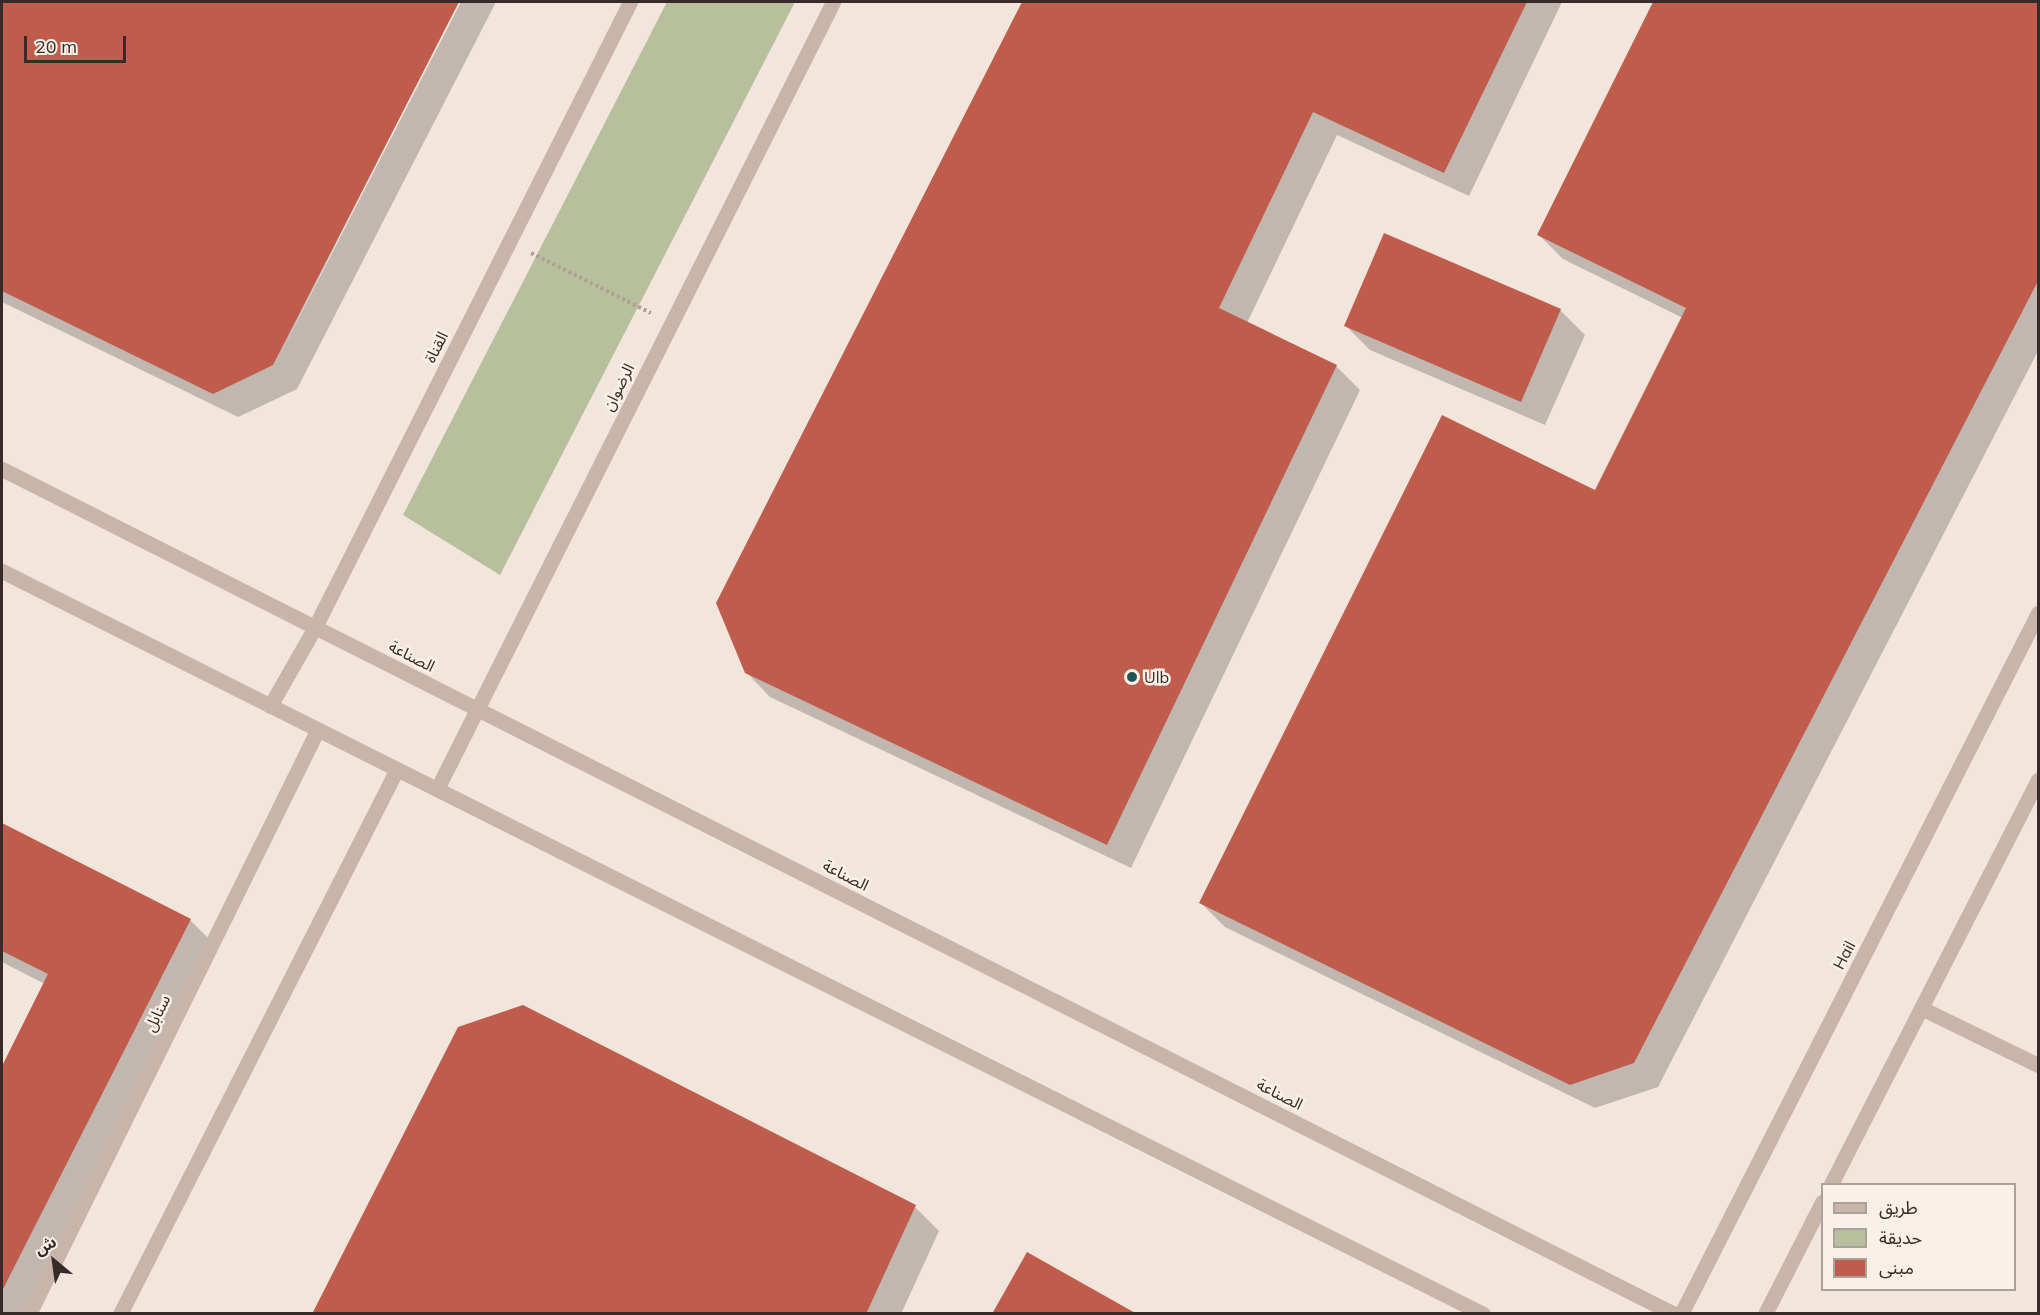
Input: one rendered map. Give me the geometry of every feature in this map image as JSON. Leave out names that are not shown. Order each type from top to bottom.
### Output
[{"type":"street","name":"القناة","points":[[270,706],[315,627],[630,2]]},
{"type":"street","name":"الرضوان","points":[[437,789],[832,2]]},
{"type":"street","name":"الصناعة","points":[[2,469],[1674,1314]]},
{"type":"street","points":[[3,577],[318,729],[1483,1314]]},
{"type":"street","name":"Hail","points":[[1681,1314],[2038,613]]},
{"type":"street","name":"سنابل","points":[[29,1314],[318,729]]},
{"type":"street","points":[[120,1314],[397,769]]},
{"type":"street","points":[[1832,1183],[2038,780]]},
{"type":"street","points":[[1921,1008],[2038,1065]]},
{"type":"street","points":[[1765,1314],[1821,1204]]},
{"type":"path","points":[[509,242],[670,322]]},
{"type":"green space","points":[[667,2],[795,2],[500,575],[403,515]]},
{"type":"building","points":[[2,2],[459,2],[273,365],[213,394],[2,291]]},
{"type":"building","points":[[1022,2],[1527,2],[1444,173],[1313,112],[1219,308],[1337,365],[1107,845],[745,673],[716,603]]},
{"type":"building","points":[[1653,2],[2038,2],[2038,281],[1634,1063],[1570,1085],[1199,903],[1442,415],[1595,490],[1686,308],[1537,235]]},
{"type":"building","points":[[1384,233],[1561,309],[1521,402],[1344,326]]},
{"type":"building","points":[[2,823],[191,919],[2,1291],[2,1066],[48,974],[2,951]]},
{"type":"building","points":[[523,1005],[916,1205],[866,1314],[312,1314],[458,1027]]},
{"type":"building","points":[[1027,1252],[1137,1314],[992,1314]]},
{"type":"place","name":"Ulb","points":[[1132,677]]}]
